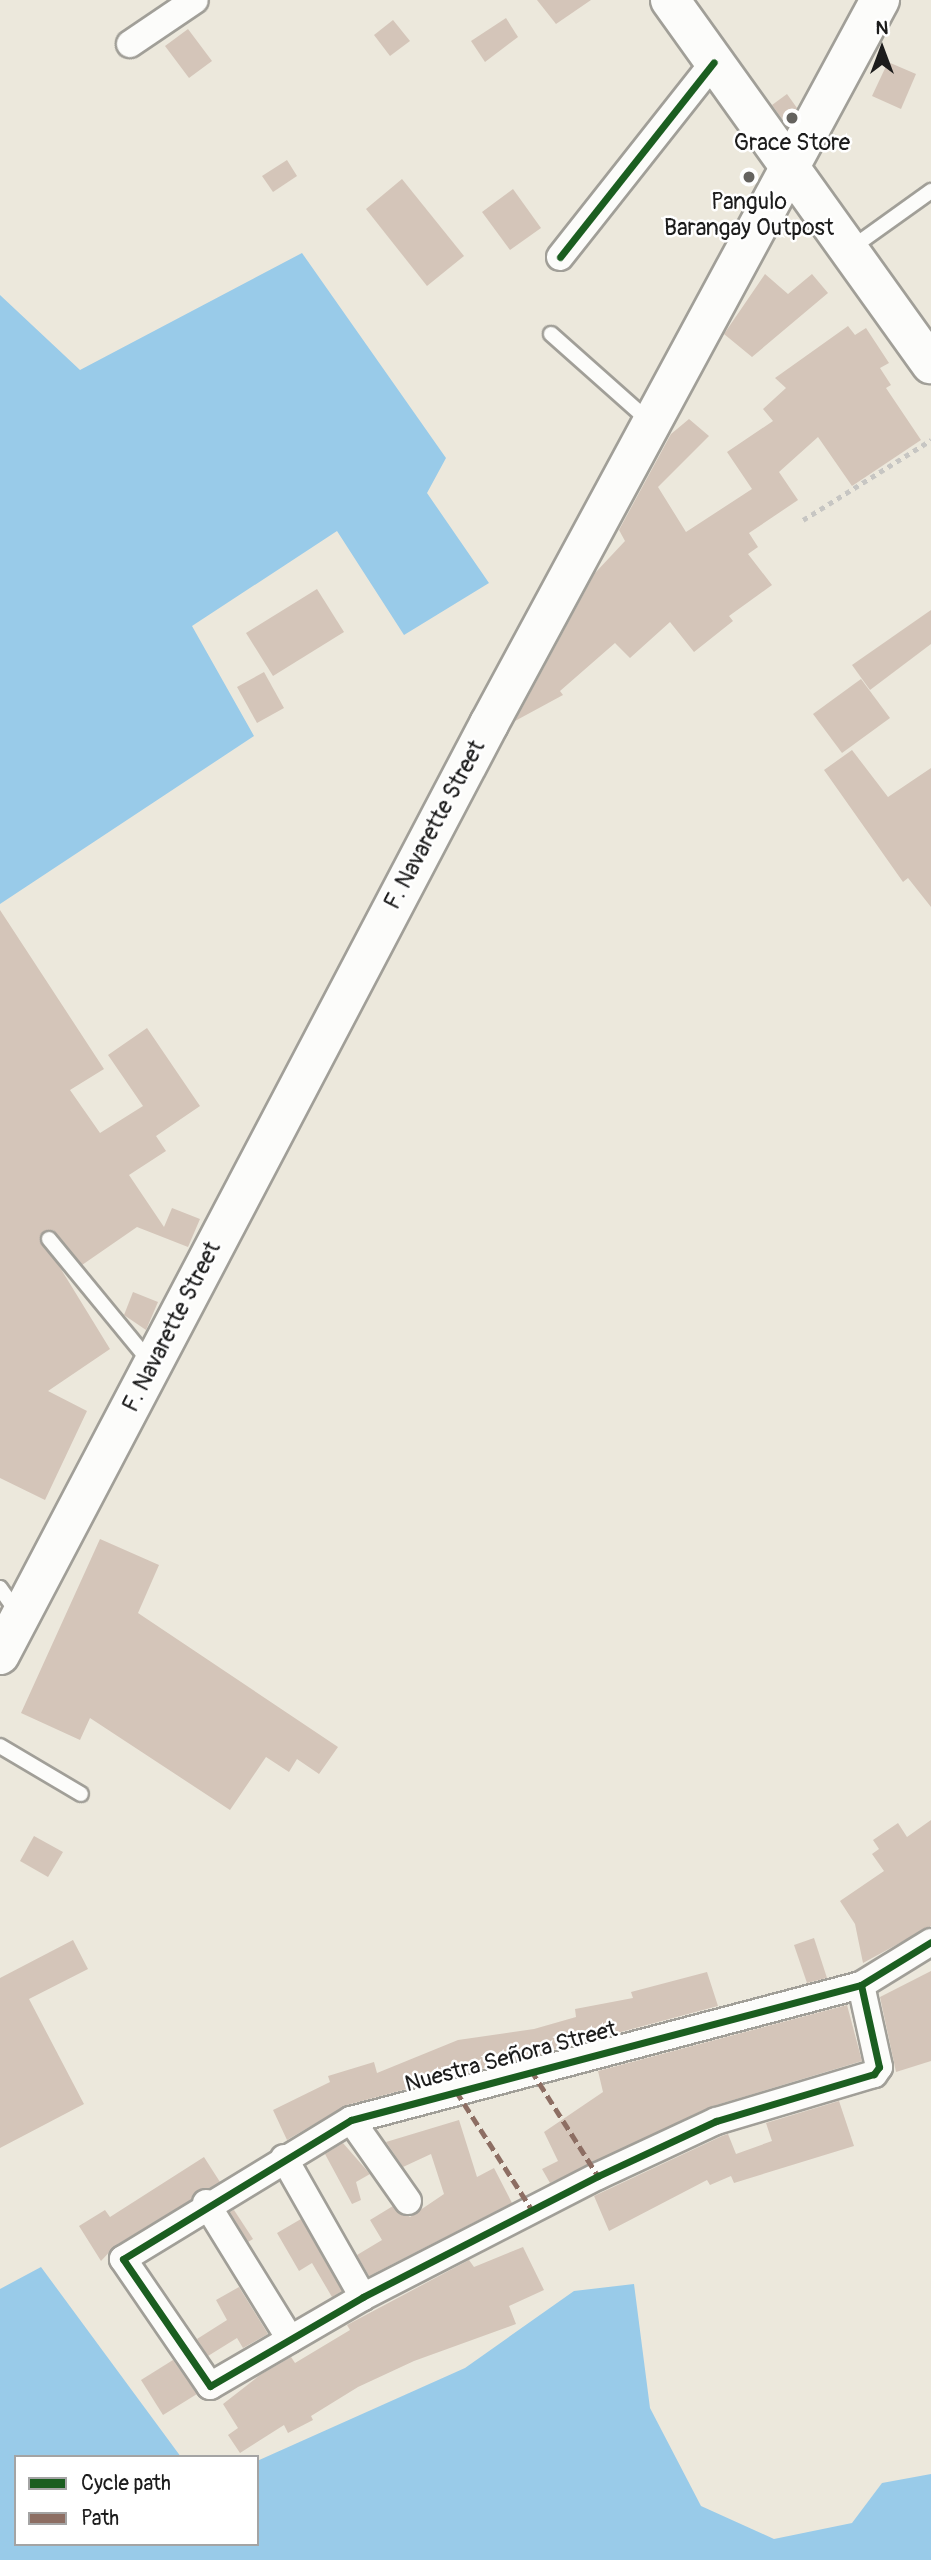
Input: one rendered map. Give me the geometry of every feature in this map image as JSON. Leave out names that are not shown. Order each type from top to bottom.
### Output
[{"type":"main road","points":[[670,0],[788,169],[931,364]]},
{"type":"main road","name":"F. Navarette Street","points":[[0,1655],[10,1602],[152,1365],[651,423],[880,0]]},
{"type":"street","points":[[130,44],[195,0]]},
{"type":"street","points":[[560,257],[714,62]]},
{"type":"street","name":"Nuestra Señora Street","points":[[290,2339],[210,2386],[124,2259],[206,2203],[351,2120],[861,1985],[931,1942]]},
{"type":"street","points":[[206,2203],[290,2339],[363,2297],[716,2121],[874,2074],[878,2067],[861,1985]]},
{"type":"street","points":[[351,2120],[408,2201]]},
{"type":"street","points":[[284,2158],[363,2297]]},
{"type":"lane","points":[[849,250],[931,191]]},
{"type":"lane","points":[[551,334],[651,423]]},
{"type":"lane","points":[[49,1239],[152,1365]]},
{"type":"lane","points":[[0,1746],[81,1794]]},
{"type":"path","points":[[803,520],[931,440]]},
{"type":"water","points":[[302,253],[446,458],[427,493],[489,583],[404,635],[337,531],[192,626],[254,736],[0,904],[0,295],[80,370]]},
{"type":"water","points":[[41,2267],[180,2455],[14,2455],[14,2546],[259,2546],[259,2460],[465,2368],[574,2291],[634,2284],[650,2408],[701,2506],[774,2539],[852,2523],[882,2483],[931,2474],[931,2560],[0,2560],[0,2289]]},
{"type":"building","points":[[537,0],[591,0],[556,24]]},
{"type":"building","points":[[506,18],[518,37],[485,62],[471,41]]},
{"type":"building","points":[[393,20],[410,41],[390,56],[374,35]]},
{"type":"building","points":[[188,29],[212,61],[189,78],[165,46]]},
{"type":"building","points":[[888,62],[916,74],[901,109],[872,96]]},
{"type":"building","points":[[787,94],[797,108],[787,126],[772,105]]},
{"type":"building","points":[[287,160],[297,176],[273,192],[262,176]]},
{"type":"building","points":[[402,179],[464,256],[427,286],[366,209]]},
{"type":"building","points":[[513,189],[541,228],[510,250],[482,212]]},
{"type":"building","points":[[765,274],[788,294],[812,274],[828,293],[752,357],[724,334]]},
{"type":"building","points":[[848,326],[855,335],[866,328],[889,363],[880,368],[891,385],[886,388],[921,440],[852,486],[818,437],[779,472],[798,500],[749,533],[758,547],[748,554],[772,585],[729,616],[733,621],[694,652],[670,622],[630,658],[615,643],[560,691],[563,695],[515,721],[595,573],[625,541],[619,530],[671,434],[689,419],[709,436],[658,487],[686,532],[752,489],[727,452],[773,421],[763,409],[786,388],[775,378]]},
{"type":"building","points":[[317,589],[344,632],[273,676],[246,633]]},
{"type":"building","points":[[931,610],[931,644],[870,690],[852,665]]},
{"type":"building","points":[[264,672],[284,708],[257,723],[237,687]]},
{"type":"building","points":[[861,679],[890,718],[842,753],[813,714]]},
{"type":"building","points":[[852,750],[888,797],[931,768],[931,907],[908,878],[903,882],[824,770]]},
{"type":"building","points":[[0,910],[104,1069],[70,1090],[100,1133],[143,1106],[108,1055],[147,1028],[200,1106],[156,1136],[166,1151],[129,1175],[164,1227],[172,1208],[200,1219],[188,1247],[137,1227],[82,1265],[53,1230],[40,1235],[110,1349],[48,1391],[87,1411],[45,1500],[0,1478]]},
{"type":"building","points":[[133,1292],[158,1302],[146,1330],[124,1315]]},
{"type":"building","points":[[100,1539],[159,1565],[138,1613],[338,1747],[319,1774],[297,1759],[289,1772],[266,1757],[230,1810],[90,1718],[80,1740],[21,1713]]},
{"type":"building","points":[[931,1820],[931,1926],[863,1963],[855,1924],[840,1901],[884,1871],[872,1854],[879,1849],[873,1840],[898,1823],[907,1837]]},
{"type":"building","points":[[34,1836],[63,1852],[48,1877],[20,1861]]},
{"type":"building","points":[[814,1938],[827,1978],[807,1983],[794,1945]]},
{"type":"building","points":[[73,1940],[88,1969],[29,1999],[84,2104],[0,2148],[0,1978]]},
{"type":"building","points":[[931,1971],[931,2061],[896,2072],[880,1997]]},
{"type":"building","points":[[707,1972],[718,2006],[347,2105],[287,2140],[273,2110],[330,2082],[328,2076],[374,2062],[377,2073],[458,2040],[534,2029],[576,2017],[575,2009],[633,1998],[631,1992]]},
{"type":"building","points":[[847,2005],[862,2061],[710,2107],[550,2183],[542,2169],[558,2161],[544,2132],[603,2092],[598,2071]]},
{"type":"building","points":[[839,2101],[854,2146],[734,2183],[731,2176],[710,2185],[707,2180],[609,2231],[594,2196],[728,2134],[736,2154],[772,2141],[766,2123]]},
{"type":"building","points":[[459,2120],[477,2177],[494,2168],[512,2203],[369,2276],[357,2255],[382,2240],[370,2220],[393,2206],[410,2217],[444,2194],[431,2154],[403,2167],[386,2142]]},
{"type":"building","points":[[343,2143],[370,2174],[356,2182],[361,2200],[352,2204],[325,2154]]},
{"type":"building","points":[[204,2157],[220,2182],[115,2246],[101,2261],[79,2226],[105,2210],[110,2217]]},
{"type":"building","points":[[234,2210],[253,2239],[248,2242],[230,2212]]},
{"type":"building","points":[[301,2219],[342,2291],[332,2297],[312,2263],[299,2271],[277,2233]]},
{"type":"building","points":[[523,2247],[544,2290],[509,2306],[516,2324],[414,2361],[358,2387],[311,2416],[313,2420],[288,2433],[284,2425],[240,2453],[228,2435],[238,2428],[223,2404],[260,2375],[291,2357],[295,2363],[350,2330],[347,2325],[469,2260],[474,2267]]},
{"type":"building","points":[[239,2287],[268,2334],[243,2348],[237,2338],[208,2356],[197,2339],[227,2320],[216,2300]]},
{"type":"building","points":[[173,2360],[197,2394],[163,2415],[141,2380]]},
{"type":"marked path","points":[[531,2070],[598,2176]]},
{"type":"marked path","points":[[456,2091],[532,2210]]},
{"type":"cycle path","points":[[560,257],[714,62]]},
{"type":"cycle path","points":[[861,1985],[879,2067],[874,2074],[716,2121],[598,2176],[363,2297],[210,2386],[123,2259],[351,2120],[861,1985],[931,1942]]},
{"type":"place","name":"Grace Store","points":[[792,118]]},
{"type":"place","name":"Pangulo Barangay Outpost","points":[[749,177]]}]
